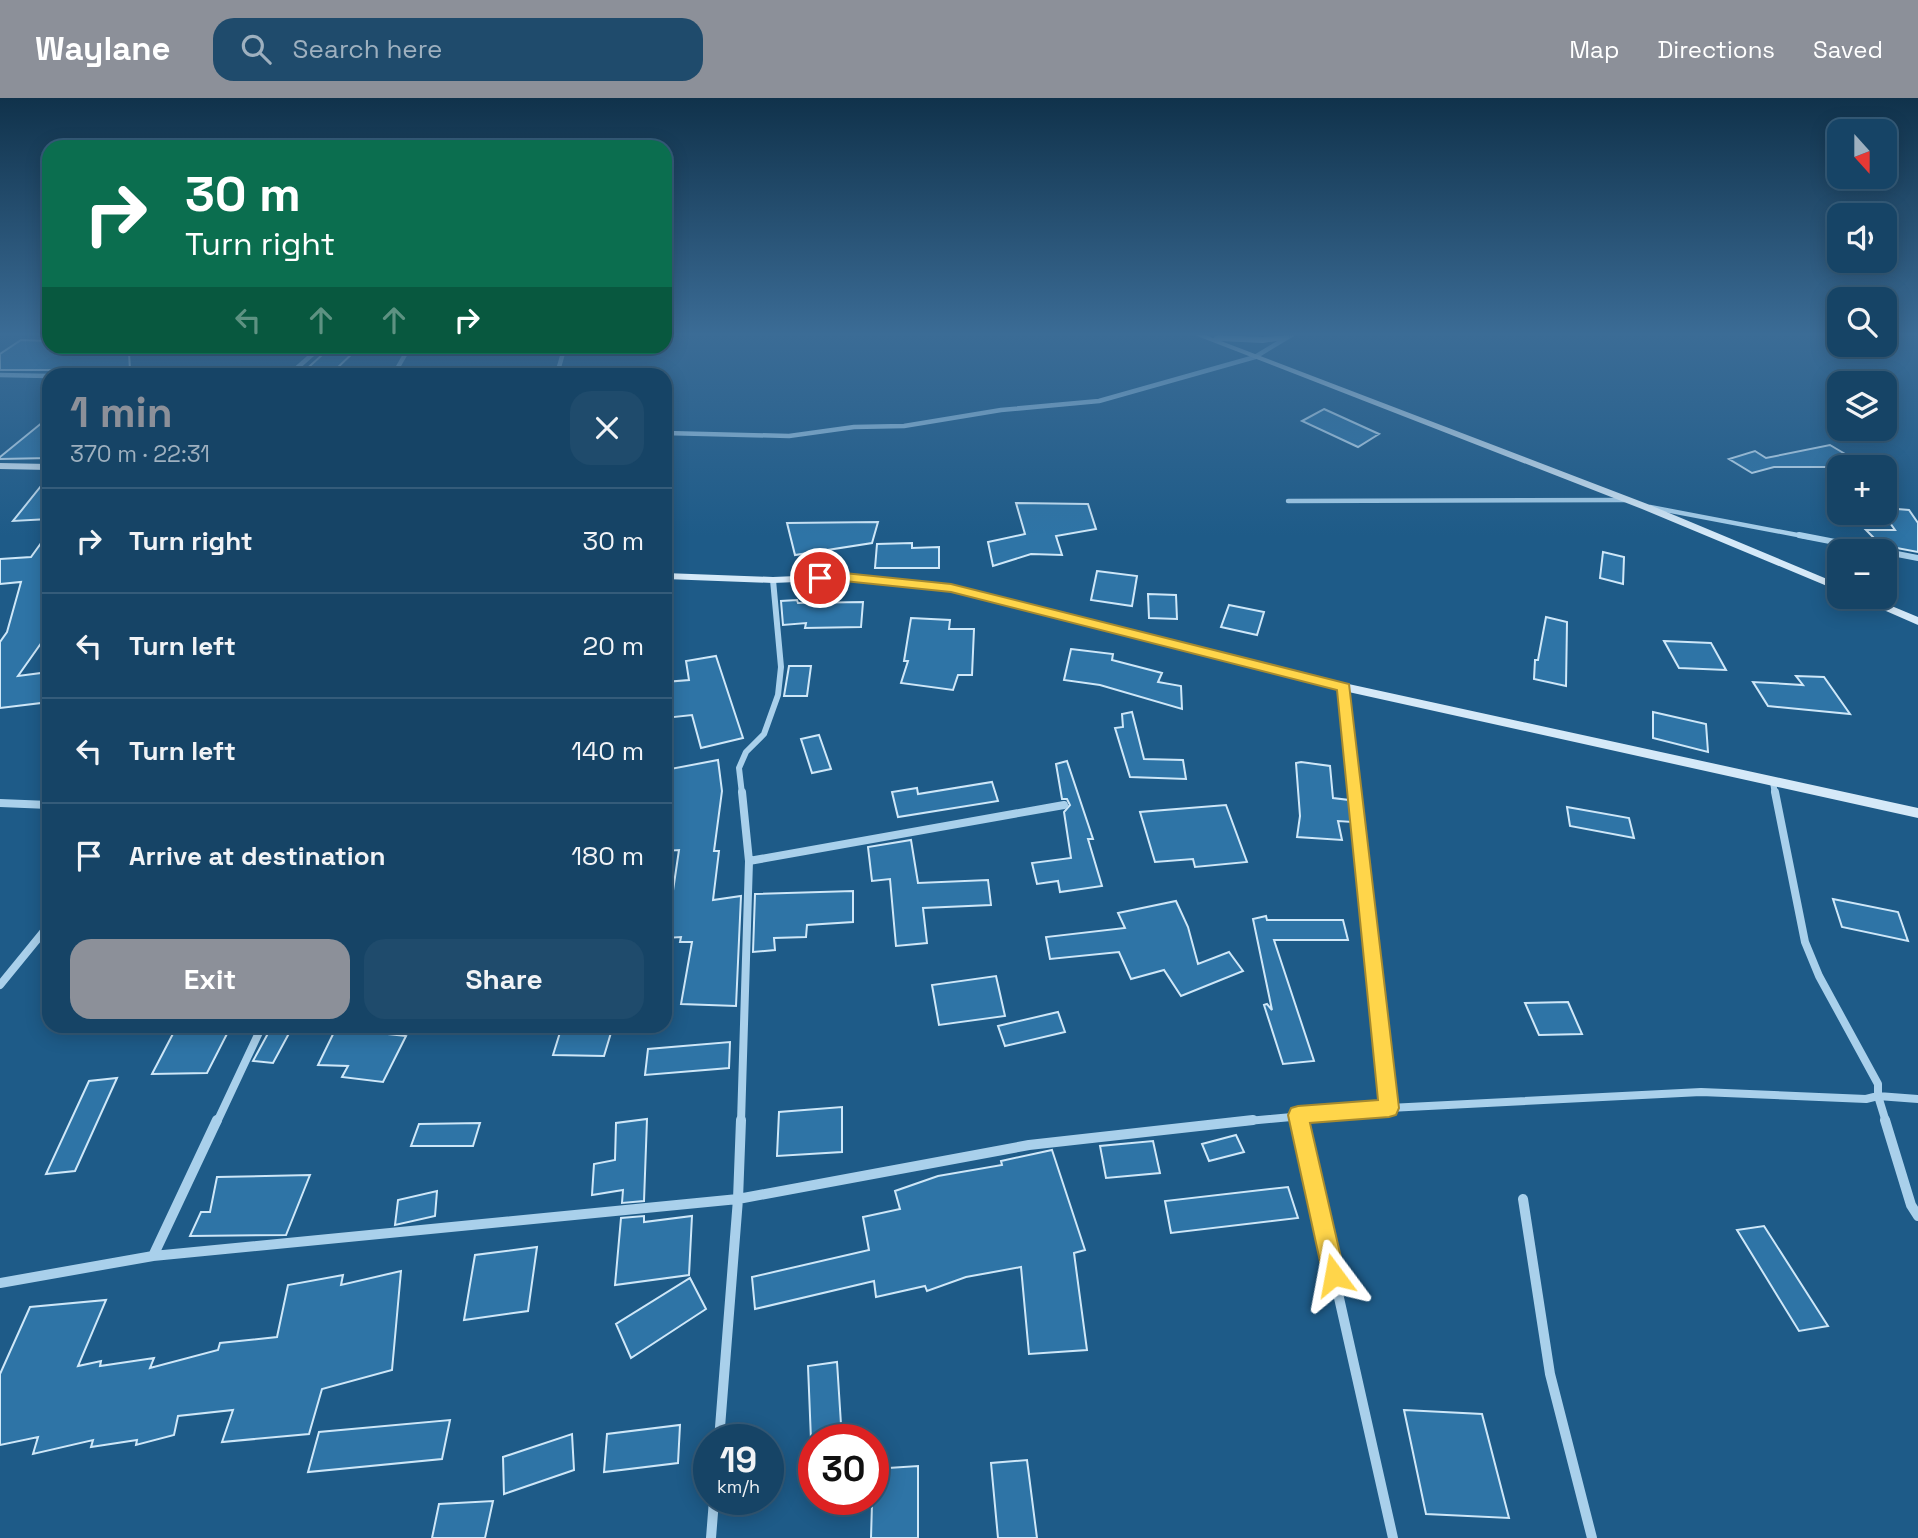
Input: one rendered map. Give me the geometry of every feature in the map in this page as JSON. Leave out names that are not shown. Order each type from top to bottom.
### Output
[{"type":"street","points":[[672,433],[789,436],[854,427],[904,426],[1001,411],[1093,401]]},
{"type":"street","points":[[1369,401],[1625,500],[1918,558]]},
{"type":"street","points":[[1,467],[42,467]]},
{"type":"street","points":[[1287,501],[1625,500]]},
{"type":"street","points":[[1646,506],[1827,583]]},
{"type":"street","points":[[672,576],[773,580],[844,577],[951,588],[1344,687],[1918,813]]},
{"type":"street","points":[[720,1424],[738,1199],[748,861],[739,768],[746,751],[764,734],[778,695],[781,667],[773,580]]},
{"type":"street","points":[[1889,609],[1918,621]]},
{"type":"street","points":[[1344,687],[1389,1108]]},
{"type":"street","points":[[1773,782],[1805,942],[1819,976],[1878,1084],[1878,1096],[1911,1205],[1918,1216]]},
{"type":"street","points":[[0,803],[42,805]]},
{"type":"street","points":[[748,861],[1064,805]]},
{"type":"street","points":[[0,985],[42,934]]},
{"type":"street","points":[[153,1256],[259,1033]]},
{"type":"street","points":[[0,1283],[153,1256],[738,1199],[1029,1145],[1298,1115],[1701,1092],[1866,1100],[1878,1096],[1918,1099]]},
{"type":"street","points":[[1298,1115],[1393,1538]]},
{"type":"street","points":[[1523,1199],[1550,1374],[1592,1538]]},
{"type":"street","points":[[711,1538],[713,1515]]},
{"type":"building","points":[[1324,409],[1379,434],[1358,447],[1302,421]]},
{"type":"building","points":[[42,423],[42,458],[0,457]]},
{"type":"building","points":[[1830,445],[1847,455],[1827,455],[1827,467],[1774,467],[1752,473],[1729,459],[1755,451],[1766,458]]},
{"type":"building","points":[[42,485],[42,519],[13,521]]},
{"type":"building","points":[[1016,503],[1088,504],[1096,529],[1056,536],[1062,555],[1031,554],[993,566],[988,542],[1025,534]]},
{"type":"building","points":[[1897,509],[1909,510],[1918,523],[1918,552],[1897,548],[1897,539],[1875,539],[1866,530],[1895,530],[1891,525],[1897,525]]},
{"type":"building","points":[[878,522],[872,543],[795,555],[787,523]]},
{"type":"building","points":[[42,542],[42,642],[18,676],[42,673],[42,703],[0,708],[0,642],[7,632],[21,582],[0,584],[0,559],[31,557]]},
{"type":"building","points":[[912,543],[912,548],[939,547],[939,568],[875,568],[877,544]]},
{"type":"building","points":[[1603,552],[1624,557],[1623,584],[1600,578]]},
{"type":"building","points":[[1097,571],[1137,576],[1132,606],[1091,600]]},
{"type":"building","points":[[1148,594],[1176,595],[1177,619],[1149,618]]},
{"type":"building","points":[[797,600],[798,603],[863,602],[861,627],[805,628],[806,623],[783,625],[781,601]]},
{"type":"building","points":[[1229,605],[1264,612],[1257,635],[1221,627]]},
{"type":"building","points":[[1546,617],[1567,622],[1566,686],[1534,679],[1535,660],[1538,660]]},
{"type":"building","points":[[911,618],[950,620],[949,629],[974,629],[972,675],[958,675],[953,690],[901,683],[908,661],[904,661]]},
{"type":"building","points":[[1664,641],[1711,643],[1726,670],[1679,668]]},
{"type":"building","points":[[1071,649],[1113,654],[1112,660],[1162,673],[1158,682],[1181,686],[1182,709],[1100,685],[1064,680]]},
{"type":"building","points":[[716,656],[743,738],[701,748],[692,715],[672,717],[672,681],[689,680],[686,661]]},
{"type":"building","points":[[789,666],[811,666],[807,696],[784,696]]},
{"type":"building","points":[[1796,676],[1824,677],[1850,714],[1768,706],[1753,682],[1803,685]]},
{"type":"building","points":[[1132,712],[1144,759],[1183,760],[1186,779],[1130,777],[1115,728],[1123,727],[1122,714]]},
{"type":"building","points":[[1653,712],[1706,724],[1708,752],[1653,738]]},
{"type":"building","points":[[819,735],[831,769],[812,773],[801,739]]},
{"type":"building","points":[[718,760],[722,791],[714,851],[719,851],[713,900],[741,896],[736,1006],[681,1004],[692,942],[680,942],[681,937],[672,938],[672,897],[679,850],[672,850],[672,769]]},
{"type":"building","points":[[1067,761],[1093,839],[1088,839],[1102,886],[1060,892],[1058,881],[1037,884],[1032,863],[1071,858],[1064,812],[1070,805],[1067,799],[1062,799],[1056,764]]},
{"type":"building","points":[[1296,763],[1330,766],[1333,798],[1349,800],[1352,822],[1338,821],[1342,840],[1297,837],[1300,816]]},
{"type":"building","points":[[992,782],[998,801],[898,817],[892,792],[917,788],[918,794]]},
{"type":"building","points":[[1226,805],[1247,862],[1195,867],[1193,859],[1155,862],[1140,812]]},
{"type":"building","points":[[1567,807],[1629,818],[1634,838],[1570,826]]},
{"type":"building","points":[[911,840],[918,883],[988,880],[991,905],[923,908],[927,943],[896,946],[890,879],[872,881],[868,847]]},
{"type":"building","points":[[853,891],[853,922],[807,925],[806,937],[774,938],[775,950],[753,952],[755,894]]},
{"type":"building","points":[[1833,899],[1898,912],[1908,941],[1842,927]]},
{"type":"building","points":[[1176,901],[1188,927],[1198,964],[1229,952],[1243,971],[1181,996],[1164,970],[1131,979],[1119,952],[1050,959],[1046,937],[1125,928],[1118,913]]},
{"type":"building","points":[[1266,916],[1267,920],[1343,920],[1348,940],[1274,940],[1314,1061],[1283,1064],[1264,1005],[1267,1004],[1272,1010],[1253,919]]},
{"type":"building","points":[[996,976],[1005,1016],[939,1025],[932,985]]},
{"type":"building","points":[[1568,1002],[1582,1034],[1539,1035],[1525,1003]]},
{"type":"building","points":[[1058,1012],[1065,1032],[1005,1046],[998,1026]]},
{"type":"building","points":[[173,1033],[227,1033],[207,1073],[152,1074]]},
{"type":"building","points":[[268,1033],[289,1033],[273,1063],[253,1061]]},
{"type":"building","points":[[334,1033],[406,1036],[383,1082],[342,1077],[348,1066],[318,1065]]},
{"type":"building","points":[[560,1033],[611,1033],[604,1056],[553,1055]]},
{"type":"building","points":[[730,1042],[729,1068],[645,1075],[648,1049]]},
{"type":"building","points":[[117,1078],[75,1171],[46,1174],[89,1081]]},
{"type":"building","points":[[842,1107],[842,1152],[777,1156],[779,1112]]},
{"type":"building","points":[[647,1119],[644,1201],[622,1203],[623,1190],[592,1195],[594,1164],[615,1160],[616,1123]]},
{"type":"building","points":[[480,1123],[473,1146],[411,1146],[419,1124]]},
{"type":"building","points":[[1236,1135],[1244,1152],[1209,1161],[1202,1144]]},
{"type":"building","points":[[1153,1141],[1160,1173],[1106,1178],[1100,1146]]},
{"type":"building","points":[[1052,1150],[1085,1250],[1074,1253],[1087,1350],[1029,1354],[1021,1267],[966,1277],[927,1291],[925,1286],[876,1297],[874,1281],[755,1309],[752,1277],[869,1250],[863,1217],[900,1209],[895,1191],[938,1176],[1002,1165],[1001,1161]]},
{"type":"building","points":[[310,1175],[286,1235],[190,1236],[201,1212],[210,1212],[217,1177]]},
{"type":"building","points":[[1288,1187],[1298,1218],[1171,1233],[1165,1201]]},
{"type":"building","points":[[437,1191],[435,1216],[395,1225],[398,1200]]},
{"type":"building","points":[[644,1216],[644,1222],[692,1216],[689,1275],[615,1285],[621,1218]]},
{"type":"building","points":[[1764,1226],[1828,1326],[1799,1331],[1737,1230]]},
{"type":"building","points":[[537,1247],[528,1311],[464,1320],[475,1255]]},
{"type":"building","points":[[401,1271],[392,1370],[322,1389],[309,1434],[222,1442],[233,1410],[178,1416],[174,1435],[136,1445],[137,1440],[91,1447],[93,1440],[33,1454],[38,1437],[0,1445],[0,1374],[30,1307],[106,1300],[78,1366],[101,1361],[100,1366],[154,1358],[150,1368],[218,1350],[220,1343],[277,1337],[288,1285],[343,1275],[341,1285]]},
{"type":"building","points":[[690,1278],[706,1309],[631,1358],[616,1324]]},
{"type":"building","points":[[837,1362],[841,1424],[810,1424],[808,1366]]},
{"type":"building","points":[[1404,1410],[1482,1414],[1509,1518],[1426,1514]]},
{"type":"building","points":[[450,1420],[442,1459],[308,1472],[319,1432]]},
{"type":"building","points":[[680,1425],[678,1463],[604,1472],[607,1434]]},
{"type":"building","points":[[572,1434],[574,1470],[504,1494],[503,1457]]},
{"type":"building","points":[[1027,1460],[1037,1538],[998,1538],[991,1463]]},
{"type":"building","points":[[918,1466],[918,1538],[871,1538],[872,1515],[889,1515],[889,1468]]},
{"type":"building","points":[[493,1501],[485,1538],[432,1538],[439,1504]]},
{"type":"route","points":[[820,578],[844,577],[951,588],[1344,687],[1389,1108],[1298,1115],[1334,1275]]}]
